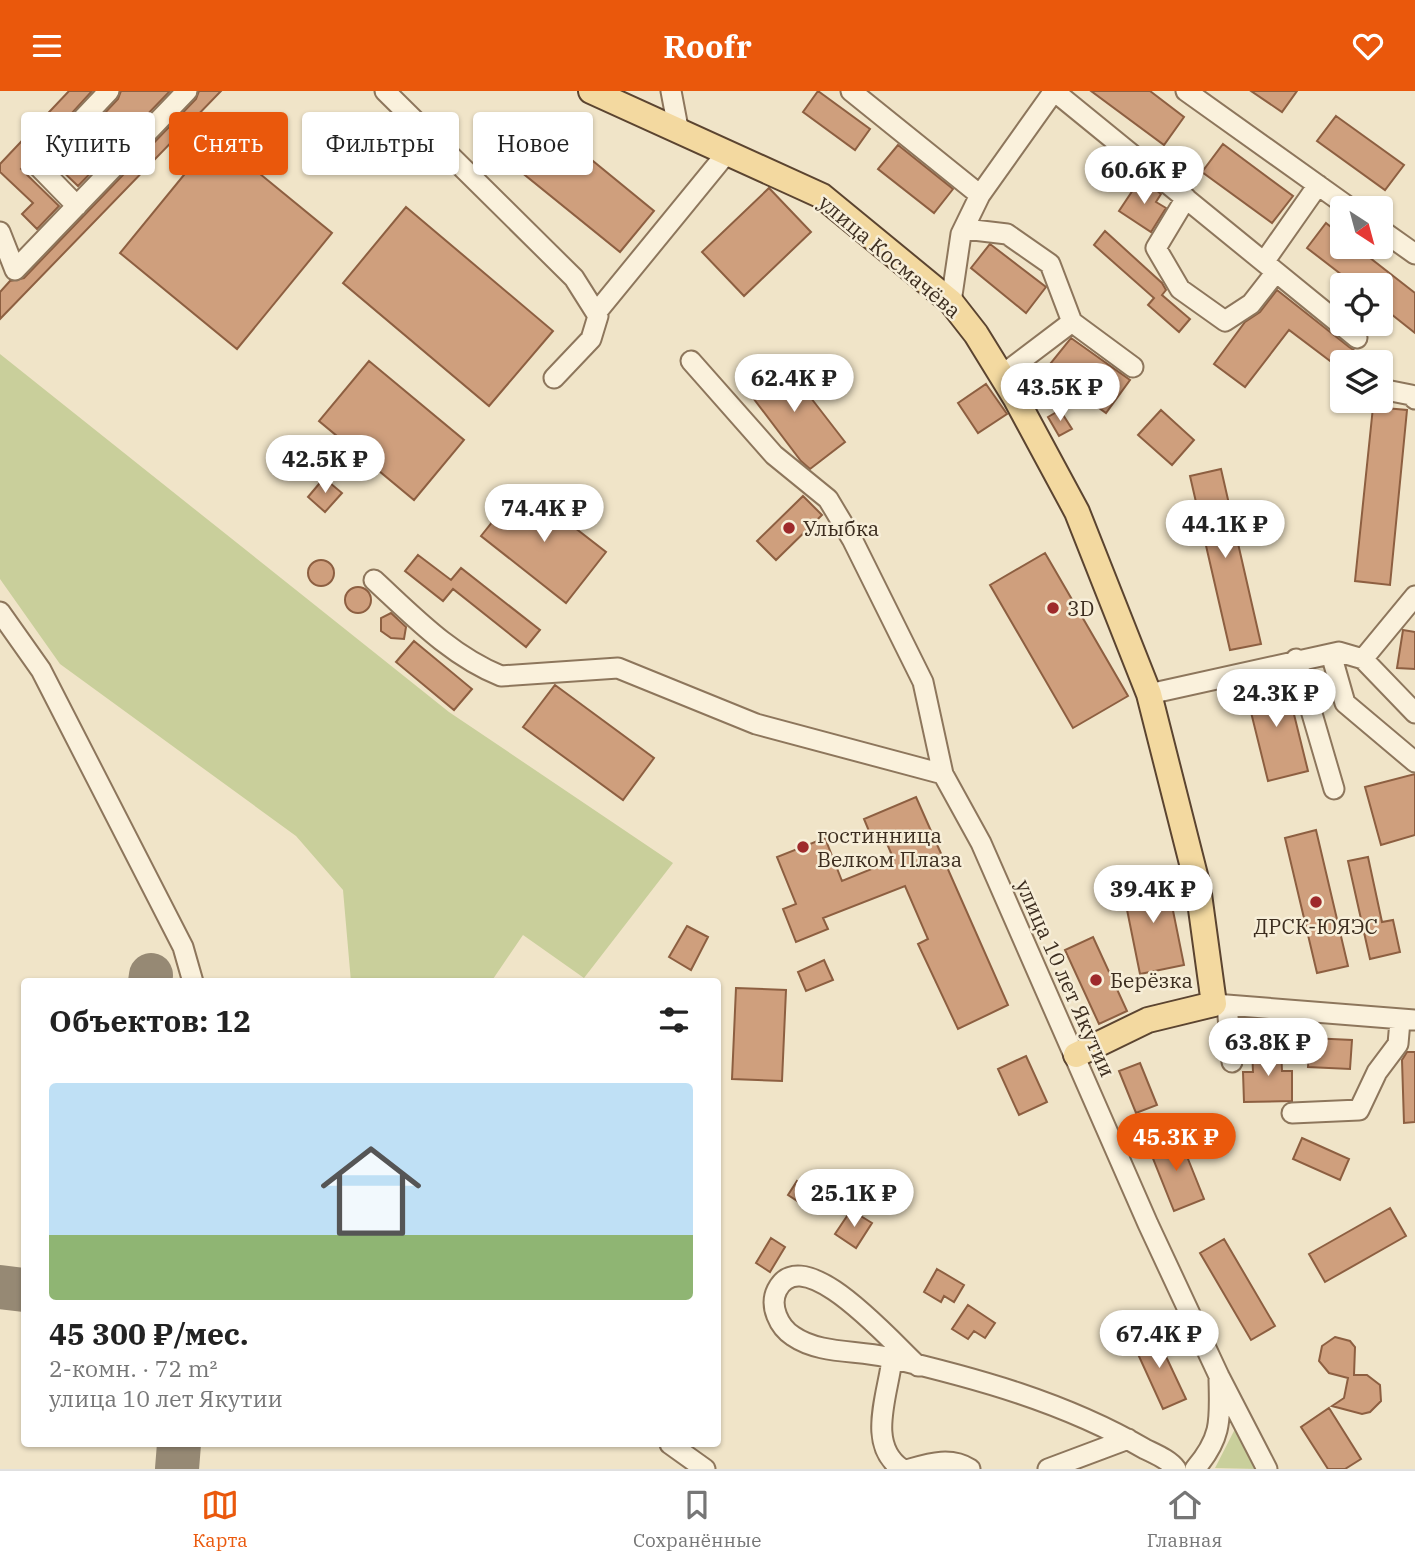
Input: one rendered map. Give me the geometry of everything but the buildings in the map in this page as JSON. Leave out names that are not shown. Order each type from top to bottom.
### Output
[{"type":"main road","name":"улица Космачёва","points":[[591,91],[822,196],[951,302],[976,334],[1077,512],[1149,694],[1198,887],[1221,1005]]},
{"type":"main road","points":[[1076,1055],[1148,1020],[1221,1005]]},
{"type":"street","points":[[78,206],[38,166],[109,91]]},
{"type":"street","points":[[0,232],[15,270],[187,91]]},
{"type":"street","points":[[385,91],[574,278],[598,316],[591,339],[554,378]]},
{"type":"street","points":[[671,91],[679,133]]},
{"type":"street","points":[[851,91],[980,195]]},
{"type":"street","points":[[951,302],[965,229],[980,195],[1054,91],[1357,338]]},
{"type":"street","points":[[1186,91],[1333,196]]},
{"type":"street","points":[[596,313],[726,154]]},
{"type":"street","points":[[1186,198],[1156,248],[1180,289],[1225,321],[1251,304],[1318,185]]},
{"type":"street","points":[[965,229],[1006,234],[1050,264],[1072,322],[1133,367]]},
{"type":"street","points":[[1393,238],[1415,254]]},
{"type":"street","points":[[1002,376],[1072,322]]},
{"type":"street","name":"улица 10 лет Якутии","points":[[691,361],[774,455],[828,499],[852,539],[923,682],[943,774],[981,842],[1148,1224],[1219,1376],[1268,1469]]},
{"type":"street","points":[[1393,391],[1411,395],[1415,399]]},
{"type":"street","points":[[374,580],[430,632],[484,671],[501,676],[618,669],[756,724],[943,774]]},
{"type":"street","points":[[1363,659],[1415,596]]},
{"type":"street","points":[[0,612],[47,682],[183,947],[192,978]]},
{"type":"street","points":[[1149,694],[1296,659],[1339,652],[1363,659],[1415,713]]},
{"type":"street","points":[[1331,654],[1345,703],[1415,762]]},
{"type":"street","points":[[1296,659],[1334,789]]},
{"type":"street","points":[[1232,1062],[1221,1005],[1407,1021],[1398,1044],[1377,1072],[1359,1110],[1293,1113]]},
{"type":"street","points":[[918,1366],[836,1290],[815,1278],[799,1275],[785,1280],[776,1292],[777,1318],[794,1338],[825,1348],[892,1359],[1049,1402],[1128,1439],[1175,1469]]},
{"type":"street","points":[[892,1359],[881,1441],[890,1461],[902,1469]]},
{"type":"street","points":[[1195,1469],[1213,1447],[1220,1415],[1219,1376]]},
{"type":"street","points":[[1048,1469],[1128,1439]]},
{"type":"street","points":[[674,1447],[705,1469]]},
{"type":"street","points":[[910,1469],[931,1463],[958,1462],[970,1469]]},
{"type":"green space","points":[[0,354],[449,712],[673,863],[584,978],[523,935],[494,978],[351,978],[343,890],[296,836],[60,664],[0,579]]},
{"type":"green space","points":[[1236,1427],[1258,1469],[1215,1468]]},
{"type":"taxiway","points":[[0,1287],[21,1290]]},
{"type":"taxiway","points":[[177,1469],[179,1447]]},
{"type":"place","name":"Улыбка","points":[[789,528]]},
{"type":"place","name":"3D","points":[[1053,608]]},
{"type":"place","name":"гостинница Велком Плаза","points":[[803,847]]},
{"type":"place","name":"ДРСК-ЮЯЭС","points":[[1316,902]]},
{"type":"place","name":"Берёзка","points":[[1096,980]]}]
